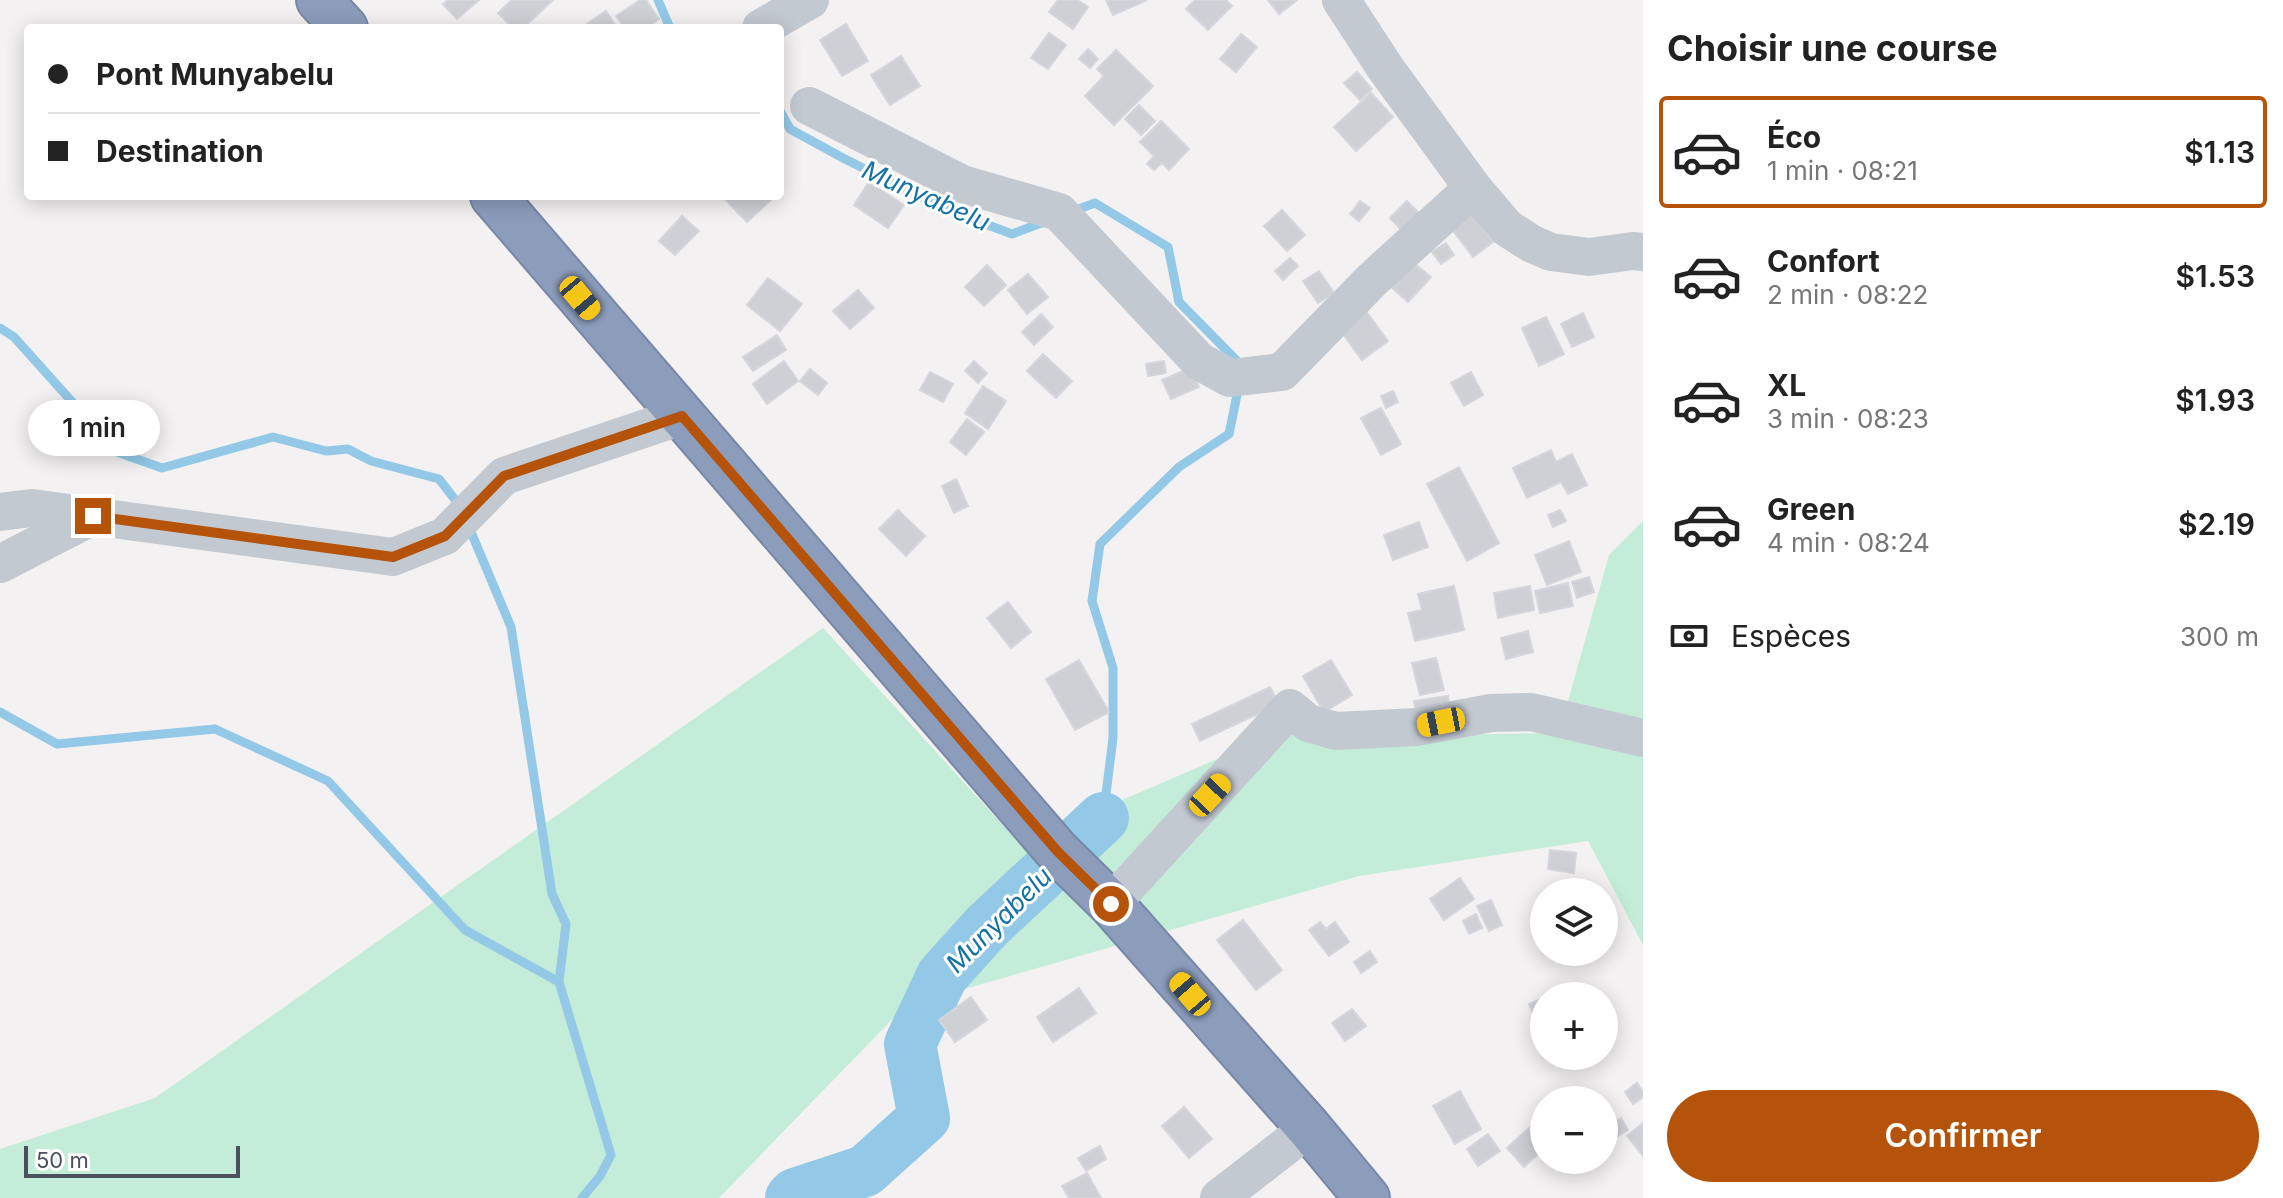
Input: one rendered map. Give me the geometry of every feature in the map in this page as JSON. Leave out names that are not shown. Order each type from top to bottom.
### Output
[{"type":"highway","points":[[319,0],[341,24]]},
{"type":"highway","points":[[501,200],[682,416],[1086,879],[1309,1128],[1367,1198]]},
{"type":"street","points":[[768,24],[810,0]]},
{"type":"street","points":[[1341,0],[1386,69],[1473,188],[1507,228],[1551,252],[1589,257],[1643,252]]},
{"type":"street","points":[[809,106],[962,184],[1059,212],[1199,361],[1230,378],[1282,372],[1372,280],[1473,188]]},
{"type":"street","points":[[0,512],[32,508],[393,557],[445,536],[504,476],[682,416]]},
{"type":"street","points":[[0,564],[93,516]]},
{"type":"street","points":[[1086,879],[1290,708],[1308,723],[1336,731],[1416,727],[1491,713],[1531,712],[1643,738]]},
{"type":"street","points":[[1219,1198],[1309,1128]]},
{"type":"green space","points":[[1643,521],[1643,945],[1618,898],[1618,878],[1608,878],[1588,841],[1359,876],[905,1006],[719,1198],[0,1198],[0,1149],[155,1098],[823,628],[1020,844],[1280,732],[1383,736],[1559,733],[1609,555]]},
{"type":"building","points":[[448,0],[479,0],[457,19],[443,4]]},
{"type":"building","points":[[512,0],[553,0],[527,24],[509,24],[498,13]]},
{"type":"building","points":[[640,0],[646,0],[659,19],[652,24],[622,24],[616,16]]},
{"type":"building","points":[[1058,0],[1077,0],[1088,7],[1073,29],[1049,12]]},
{"type":"building","points":[[1106,0],[1147,0],[1113,15]]},
{"type":"building","points":[[1195,0],[1226,0],[1232,6],[1208,30],[1186,9]]},
{"type":"building","points":[[1268,0],[1297,0],[1279,14]]},
{"type":"building","points":[[606,11],[614,24],[587,24]]},
{"type":"building","points":[[846,24],[868,61],[842,76],[820,40]]},
{"type":"building","points":[[1049,33],[1066,45],[1048,69],[1031,58]]},
{"type":"building","points":[[1241,34],[1257,47],[1236,72],[1220,59]]},
{"type":"building","points":[[1088,49],[1098,59],[1090,68],[1079,59]]},
{"type":"building","points":[[1116,50],[1153,86],[1114,125],[1085,96],[1104,76],[1097,69]]},
{"type":"building","points":[[901,56],[920,86],[890,105],[871,75]]},
{"type":"building","points":[[1357,72],[1372,89],[1360,100],[1344,83]]},
{"type":"building","points":[[1371,93],[1393,117],[1356,151],[1334,127]]},
{"type":"building","points":[[1139,105],[1155,121],[1141,135],[1125,119]]},
{"type":"building","points":[[1161,121],[1189,149],[1169,170],[1162,163],[1154,170],[1147,164],[1154,156],[1140,142]]},
{"type":"building","points":[[869,182],[904,205],[888,228],[854,205]]},
{"type":"building","points":[[726,200],[771,200],[747,222]]},
{"type":"building","points":[[1360,201],[1370,208],[1359,221],[1350,214]]},
{"type":"building","points":[[1407,201],[1429,223],[1411,240],[1390,218]]},
{"type":"building","points":[[1282,210],[1305,235],[1287,251],[1264,226]]},
{"type":"building","points":[[1471,212],[1493,242],[1473,257],[1451,228]]},
{"type":"building","points":[[682,216],[699,231],[675,255],[659,241]]},
{"type":"building","points":[[1446,243],[1454,255],[1441,264],[1432,252]]},
{"type":"building","points":[[1290,258],[1298,266],[1283,280],[1275,271]]},
{"type":"building","points":[[1410,260],[1431,277],[1408,302],[1388,284]]},
{"type":"building","points":[[987,265],[1006,285],[984,306],[965,287]]},
{"type":"building","points":[[1319,271],[1334,293],[1318,303],[1303,281]]},
{"type":"building","points":[[1028,274],[1048,297],[1027,314],[1008,290]]},
{"type":"building","points":[[768,278],[802,304],[780,331],[747,305]]},
{"type":"building","points":[[858,290],[874,308],[850,329],[833,311]]},
{"type":"building","points":[[1363,307],[1388,341],[1362,360],[1337,326]]},
{"type":"building","points":[[1583,313],[1594,337],[1572,347],[1561,324]]},
{"type":"building","points":[[1041,314],[1053,327],[1034,345],[1022,332]]},
{"type":"building","points":[[1546,317],[1564,354],[1539,366],[1522,328]]},
{"type":"building","points":[[777,335],[786,350],[753,371],[743,357]]},
{"type":"building","points":[[1043,354],[1072,381],[1056,398],[1027,371]]},
{"type":"building","points":[[784,361],[798,381],[767,404],[753,384]]},
{"type":"building","points":[[974,361],[987,373],[978,383],[965,371]]},
{"type":"building","points":[[1164,361],[1166,373],[1148,376],[1146,364]]},
{"type":"building","points":[[1190,368],[1199,387],[1171,399],[1162,380]]},
{"type":"building","points":[[810,369],[827,383],[818,395],[800,381]]},
{"type":"building","points":[[930,372],[953,384],[943,402],[920,390]]},
{"type":"building","points":[[1471,372],[1483,395],[1464,406],[1451,383]]},
{"type":"building","points":[[983,386],[1006,401],[988,429],[965,413]]},
{"type":"building","points":[[1393,391],[1398,402],[1386,408],[1381,396]]},
{"type":"building","points":[[1381,408],[1401,444],[1381,455],[1361,418]]},
{"type":"building","points":[[967,419],[984,432],[966,455],[950,442]]},
{"type":"building","points":[[1551,450],[1556,462],[1572,454],[1587,485],[1568,494],[1561,482],[1527,498],[1513,468]]},
{"type":"building","points":[[1459,467],[1499,543],[1467,561],[1427,484]]},
{"type":"building","points":[[956,479],[968,506],[954,513],[942,486]]},
{"type":"building","points":[[898,510],[925,536],[906,556],[879,529]]},
{"type":"building","points":[[1560,510],[1566,521],[1553,527],[1548,515]]},
{"type":"building","points":[[1419,522],[1428,547],[1393,560],[1384,535]]},
{"type":"building","points":[[1569,541],[1581,572],[1547,585],[1535,555]]},
{"type":"building","points":[[1589,577],[1594,592],[1577,598],[1572,582]]},
{"type":"building","points":[[1568,583],[1573,606],[1540,613],[1535,591]]},
{"type":"building","points":[[1454,586],[1464,630],[1415,641],[1408,613],[1422,610],[1418,594]]},
{"type":"building","points":[[1530,586],[1534,610],[1498,618],[1494,593]]},
{"type":"building","points":[[1008,602],[1031,632],[1011,648],[987,618]]},
{"type":"building","points":[[1528,631],[1533,652],[1506,659],[1501,638]]},
{"type":"building","points":[[1436,658],[1444,690],[1420,695],[1412,663]]},
{"type":"building","points":[[1079,660],[1109,712],[1075,730],[1046,679]]},
{"type":"building","points":[[1331,660],[1352,695],[1324,712],[1303,676]]},
{"type":"building","points":[[1270,687],[1279,704],[1200,741],[1192,724]]},
{"type":"building","points":[[1448,696],[1450,715],[1417,720],[1414,701]]},
{"type":"building","points":[[1550,850],[1576,853],[1574,873],[1548,869]]},
{"type":"building","points":[[1460,878],[1474,899],[1444,920],[1430,899]]},
{"type":"building","points":[[1491,900],[1502,925],[1489,931],[1477,906]]},
{"type":"building","points":[[1476,914],[1482,928],[1469,934],[1463,921]]},
{"type":"building","points":[[1243,920],[1282,970],[1256,990],[1217,940]]},
{"type":"building","points":[[1320,922],[1326,929],[1335,922],[1349,942],[1329,956],[1309,930]]},
{"type":"building","points":[[1370,951],[1377,962],[1361,973],[1354,962]]},
{"type":"building","points":[[1079,988],[1096,1013],[1053,1042],[1037,1017]]},
{"type":"building","points":[[971,997],[987,1020],[955,1042],[939,1020]]},
{"type":"building","points":[[1352,1009],[1366,1026],[1345,1041],[1332,1023]]},
{"type":"building","points":[[1637,1083],[1643,1097],[1633,1104],[1625,1092]]},
{"type":"building","points":[[1460,1091],[1481,1129],[1455,1144],[1433,1106]]},
{"type":"building","points":[[1184,1107],[1212,1139],[1189,1158],[1162,1126]]},
{"type":"building","points":[[1621,1118],[1628,1130],[1618,1136],[1618,1120]]},
{"type":"building","points":[[1643,1123],[1643,1156],[1627,1136]]},
{"type":"building","points":[[1530,1127],[1530,1161],[1524,1167],[1507,1148]]},
{"type":"building","points":[[1488,1134],[1500,1151],[1478,1166],[1467,1149]]},
{"type":"building","points":[[1100,1146],[1106,1159],[1086,1171],[1078,1158]]},
{"type":"building","points":[[1087,1173],[1101,1198],[1069,1198],[1062,1186]]},
{"type":"waterway","name":"Munyabelu","points":[[658,0],[668,24]]},
{"type":"waterway","name":"Munyabelu","points":[[784,118],[790,129],[945,209],[1012,234],[1044,222]]},
{"type":"waterway","name":"Munyabelu","points":[[1073,211],[1095,203],[1168,247],[1179,302],[1243,367]]},
{"type":"waterway","points":[[0,328],[14,337],[117,452],[162,468],[273,437],[326,451],[348,449],[371,461],[439,479],[456,501],[455,511]]},
{"type":"waterway","name":"Munyabelu","points":[[1103,818],[1113,738],[1113,668],[1092,601],[1100,544],[1179,467],[1229,434],[1239,385]]},
{"type":"waterway","points":[[471,532],[511,627],[552,894],[566,924],[559,982],[611,1155],[600,1176],[582,1198]]},
{"type":"waterway","points":[[0,712],[57,744],[215,729],[328,781],[465,930],[559,982]]},
{"type":"waterway","name":"Munyabelu","points":[[791,1198],[865,1171],[924,1118],[910,1044],[942,976],[987,926],[1103,818]]},
{"type":"route","points":[[93,516],[393,557],[445,536],[504,476],[682,416],[1058,852],[1111,904]]}]
